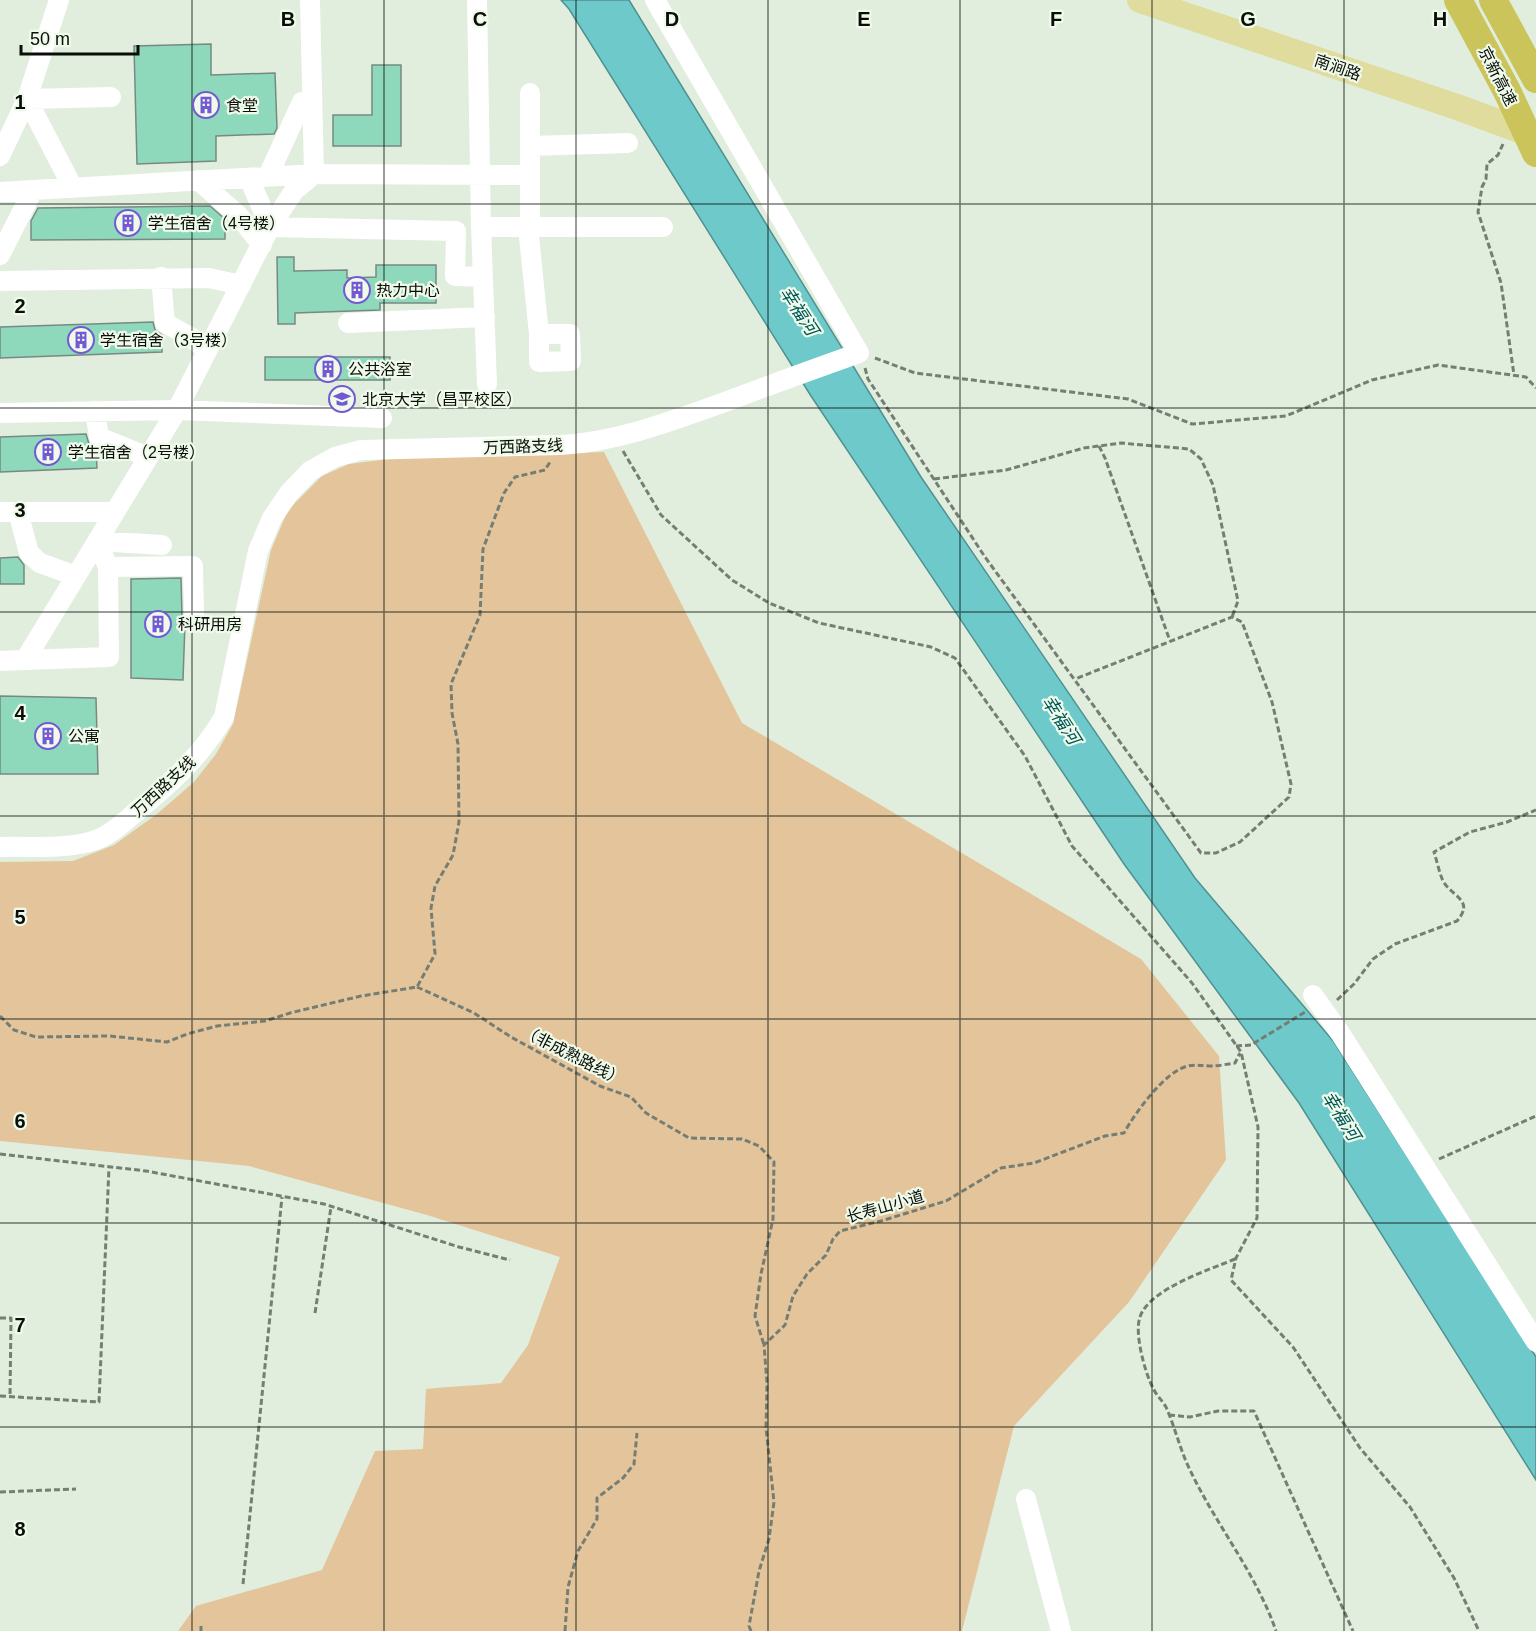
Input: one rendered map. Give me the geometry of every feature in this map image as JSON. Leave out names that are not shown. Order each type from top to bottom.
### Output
[{"type":"highway","name":"京新高速","points":[[1458,0],[1507,91],[1536,153]]},
{"type":"highway","name":"京新高速","points":[[1493,0],[1536,79]]},
{"type":"highway","points":[[1503,0],[1514,36]]},
{"type":"main road","name":"南涧路","points":[[1140,0],[1536,136]]},
{"type":"street","points":[[0,156],[27,99],[59,0]]},
{"type":"street","points":[[310,0],[301,101],[314,174]]},
{"type":"street","points":[[477,0],[481,227],[488,384]]},
{"type":"street","points":[[655,0],[859,353]]},
{"type":"street","points":[[530,93],[529,221],[539,334]]},
{"type":"street","points":[[27,99],[111,97]]},
{"type":"street","points":[[27,99],[73,188]]},
{"type":"street","points":[[266,236],[258,177],[301,101]]},
{"type":"street","points":[[530,146],[628,143]]},
{"type":"street","points":[[25,660],[177,410],[266,236],[294,191],[314,174]]},
{"type":"street","points":[[0,192],[314,174],[530,175]]},
{"type":"street","points":[[198,180],[266,236],[456,231],[455,276],[483,277]]},
{"type":"street","points":[[0,255],[33,190]]},
{"type":"street","points":[[481,227],[529,221],[663,227]]},
{"type":"street","points":[[0,281],[160,277],[209,278],[241,285]]},
{"type":"street","points":[[160,277],[165,323],[192,338],[207,351]]},
{"type":"street","points":[[348,323],[485,317]]},
{"type":"street","name":"万西路支线","points":[[0,847],[69,846],[95,840],[111,833],[172,782],[210,740],[224,717],[258,551],[272,518],[310,471],[335,457],[361,450],[560,445],[614,437],[676,419],[859,353]]},
{"type":"street","points":[[0,412],[177,410],[382,418]]},
{"type":"street","points":[[95,411],[99,437],[148,457]]},
{"type":"street","points":[[76,576],[40,563],[29,553],[9,512],[115,512]]},
{"type":"street","points":[[97,541],[162,545]]},
{"type":"street","points":[[0,661],[109,657],[108,567],[97,541]]},
{"type":"street","points":[[108,567],[193,566],[194,616]]},
{"type":"street","points":[[1319,1004],[1536,1342]]},
{"type":"street","points":[[1026,1499],[1061,1631]]},
{"type":"path","points":[[1511,126],[1498,155],[1487,164],[1478,212],[1501,283],[1514,375]]},
{"type":"path","points":[[859,353],[915,373],[1128,399],[1192,424],[1286,416],[1372,380],[1438,365],[1526,376],[1536,388]]},
{"type":"path","points":[[859,353],[868,379],[985,557],[1201,853],[1216,853],[1240,842],[1289,797],[1291,784],[1272,702],[1242,622],[1232,617],[1075,679]]},
{"type":"path","points":[[614,437],[661,515],[732,580],[769,603],[819,623],[932,647],[955,658],[1025,756],[1072,846],[1192,983],[1241,1052],[1258,1127],[1257,1218],[1236,1258],[1232,1280],[1293,1347],[1360,1448],[1410,1507],[1454,1578],[1479,1631]]},
{"type":"path","points":[[934,479],[1006,470],[1084,448],[1121,443],[1189,449],[1201,459],[1213,485],[1238,601],[1232,617]]},
{"type":"path","points":[[0,1016],[14,1030],[36,1037],[110,1036],[167,1042],[217,1026],[266,1021],[361,996],[417,987],[435,954],[431,908],[435,886],[453,855],[459,822],[458,744],[452,712],[451,684],[480,615],[483,549],[504,493],[515,477],[545,470],[560,445]]},
{"type":"path","points":[[1099,446],[1170,641]]},
{"type":"path","points":[[1236,1046],[1251,1045],[1354,984],[1374,959],[1395,944],[1457,921],[1462,915],[1464,906],[1461,898],[1449,890],[1446,885],[1434,852],[1470,832],[1508,822],[1536,810]]},
{"type":"path","name":"（非成熟路线）","points":[[417,987],[474,1013],[511,1037],[600,1086],[631,1097],[646,1113],[689,1138],[742,1139],[759,1146],[774,1162],[773,1219],[755,1316],[764,1345]]},
{"type":"path","name":"长寿山小道","points":[[764,1345],[785,1325],[793,1296],[807,1274],[826,1255],[833,1239],[840,1231],[946,1201],[1001,1168],[1034,1163],[1105,1136],[1124,1133],[1153,1093],[1172,1074],[1185,1066],[1235,1063],[1241,1052]]},
{"type":"path","points":[[1424,1166],[1536,1116]]},
{"type":"path","points":[[0,1154],[146,1171],[331,1207],[448,1244],[510,1260]]},
{"type":"path","points":[[0,1396],[99,1402],[109,1167]]},
{"type":"path","points":[[243,1584],[282,1197]]},
{"type":"path","points":[[315,1313],[331,1207]]},
{"type":"path","points":[[1236,1258],[1174,1286],[1148,1302],[1139,1318],[1143,1360],[1153,1388],[1169,1415],[1190,1470],[1243,1564],[1276,1631]]},
{"type":"path","points":[[0,1318],[11,1318],[10,1397]]},
{"type":"path","points":[[750,1631],[759,1571],[769,1539],[774,1502],[766,1428],[767,1383],[764,1345]]},
{"type":"path","points":[[1169,1415],[1190,1417],[1218,1412],[1254,1411],[1353,1631]]},
{"type":"path","points":[[565,1631],[568,1587],[578,1551],[597,1519],[597,1498],[623,1478],[634,1464],[637,1433]]},
{"type":"path","points":[[0,1492],[76,1489]]},
{"type":"path","points":[[201,1626],[201,1631]]},
{"type":"shaded area","points":[[604,452],[742,723],[1141,959],[1219,1056],[1226,1160],[1129,1302],[1014,1426],[962,1631],[178,1631],[196,1606],[322,1570],[375,1451],[423,1449],[426,1389],[501,1383],[528,1345],[560,1257],[427,1215],[249,1166],[0,1141],[0,862],[73,861],[114,845],[157,814],[194,782],[216,754],[233,724],[271,550],[288,510],[322,476],[349,464],[397,458]]},
{"type":"water","name":"幸福河","points":[[561,0],[629,0],[921,477],[1195,878],[1334,1042],[1536,1357],[1536,1480],[1299,1103],[1124,864],[811,396],[569,9]]},
{"type":"building","name":"食堂","points":[[211,44],[211,75],[275,73],[277,128],[274,134],[216,136],[216,161],[137,164],[134,46]]},
{"type":"building","points":[[372,65],[401,65],[401,146],[333,146],[333,115],[372,115]]},
{"type":"building","name":"学生宿舍（4号楼）","points":[[210,206],[225,219],[225,239],[31,240],[31,221],[38,208]]},
{"type":"building","name":"热力中心","points":[[277,257],[294,257],[294,271],[347,270],[347,278],[376,277],[376,265],[436,265],[436,303],[380,303],[380,310],[295,313],[295,324],[278,324]]},
{"type":"building","name":"学生宿舍（3号楼）","points":[[153,322],[155,330],[162,335],[162,352],[0,358],[0,327]]},
{"type":"building","name":"公共浴室","points":[[265,357],[390,357],[390,380],[265,380]]},
{"type":"building","name":"学生宿舍（2号楼）","points":[[86,434],[89,444],[96,449],[97,468],[0,472],[0,437]]},
{"type":"building","points":[[18,557],[24,565],[24,584],[0,584],[0,558]]},
{"type":"building","name":"科研用房","points":[[181,578],[182,616],[185,623],[183,680],[131,678],[131,579]]},
{"type":"building","name":"公寓","points":[[0,696],[96,698],[98,774],[0,774]]},
{"type":"place","name":"食堂","points":[[206,105]]},
{"type":"place","name":"学生宿舍（4号楼）","points":[[128,223]]},
{"type":"place","name":"热力中心","points":[[357,290]]},
{"type":"place","name":"学生宿舍（3号楼）","points":[[81,340]]},
{"type":"place","name":"公共浴室","points":[[328,369]]},
{"type":"place","name":"北京大学（昌平校区）","points":[[342,399]]},
{"type":"place","name":"学生宿舍（2号楼）","points":[[48,452]]},
{"type":"place","name":"科研用房","points":[[158,624]]},
{"type":"place","name":"公寓","points":[[48,736]]}]
